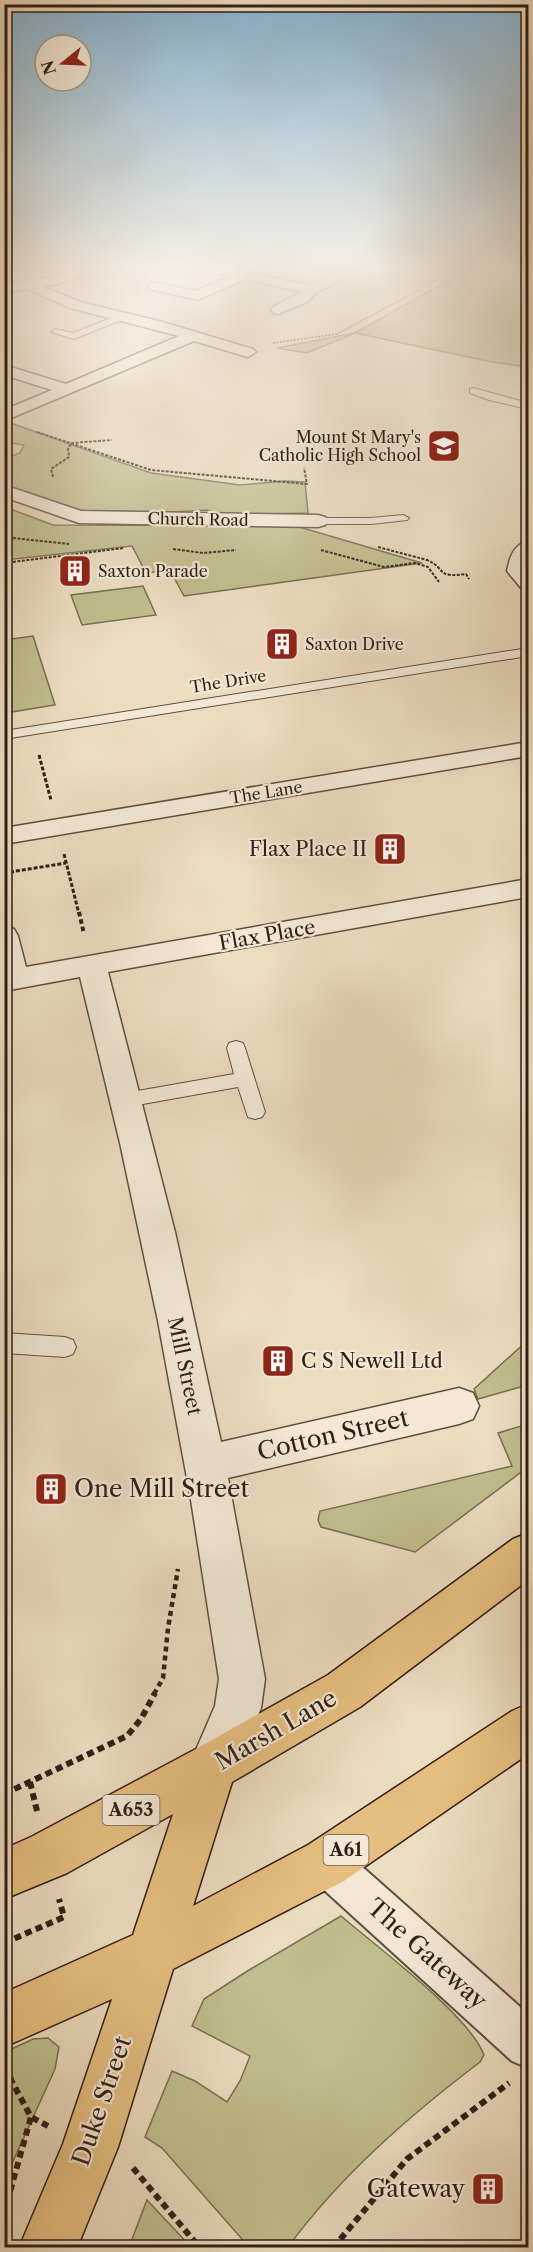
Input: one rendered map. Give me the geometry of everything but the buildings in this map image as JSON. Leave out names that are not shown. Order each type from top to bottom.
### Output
[{"type":"highway","name":"Marsh Lane","points":[[4,1874],[49,1855],[213,1766],[344,1691],[528,1554]]},
{"type":"highway","name":"A61","points":[[6,2041],[151,1953],[326,1863],[528,1726]]},
{"type":"highway","name":"Duke Street","points":[[48,2247],[90,2147],[213,1766]]},
{"type":"street","points":[[14,373],[67,389]]},
{"type":"street","points":[[4,416],[105,373]]},
{"type":"street","name":"Church Road","points":[[4,490],[79,517],[318,521]]},
{"type":"street","points":[[528,547],[521,554],[517,571],[528,584]]},
{"type":"street","name":"The Lane","points":[[4,836],[528,749]]},
{"type":"street","name":"Flax Place","points":[[9,980],[528,888]]},
{"type":"street","points":[[4,936],[9,980]]},
{"type":"street","name":"Mill Street","points":[[92,967],[126,1100],[207,1464],[242,1679],[238,1708],[213,1766]]},
{"type":"street","name":"Cotton Street","points":[[207,1464],[459,1406]]},
{"type":"street","name":"The Gateway","points":[[326,1863],[524,2060]]},
{"type":"lane","points":[[473,391],[528,406]]},
{"type":"lane","points":[[318,521],[403,518]]},
{"type":"lane","points":[[386,520],[394,531]]},
{"type":"lane","name":"The Drive","points":[[4,735],[528,652]]},
{"type":"lane","points":[[236,1048],[255,1112]]},
{"type":"lane","points":[[126,1100],[245,1079]]},
{"type":"lane","points":[[4,1343],[66,1347]]},
{"type":"path","points":[[71,444],[112,440]]},
{"type":"path","points":[[71,444],[151,470],[307,484],[304,468]]},
{"type":"path","points":[[23,497],[32,494],[37,484],[56,482],[51,475],[51,469],[69,457],[71,444]]},
{"type":"path","points":[[4,563],[132,547]]},
{"type":"path","points":[[427,560],[434,563],[441,573],[450,576],[466,574],[469,579]]},
{"type":"path","points":[[384,567],[415,563],[428,567],[439,582]]},
{"type":"path","points":[[4,873],[66,863]]},
{"type":"path","points":[[4,1794],[127,1736],[141,1719],[163,1678],[168,1628],[180,1558]]},
{"type":"path","points":[[30,1782],[34,1801]]},
{"type":"path","points":[[4,1943],[64,1917],[59,1898]]},
{"type":"path","points":[[6,2041],[10,2080],[31,2117],[40,2122]]},
{"type":"path","points":[[333,2247],[406,2159],[524,2060]]},
{"type":"path","points":[[4,2213],[31,2117]]},
{"type":"path","points":[[134,2168],[200,2247]]},
{"type":"shaded area","points":[[5,421],[151,473],[240,485],[285,481],[305,482],[308,513],[228,515],[206,510],[143,514],[79,510],[5,485],[5,458],[20,453],[24,445],[12,443],[5,438]]},
{"type":"shaded area","points":[[5,507],[53,525],[296,526],[422,563],[184,596],[170,570],[146,573],[132,546],[5,560]]},
{"type":"shaded area","points":[[143,586],[156,615],[82,625],[71,595]]},
{"type":"shaded area","points":[[33,636],[55,705],[5,713],[5,640]]},
{"type":"shaded area","points":[[528,1340],[528,1395],[524,1386],[478,1399],[474,1389]]},
{"type":"shaded area","points":[[528,1424],[528,1467],[415,1552],[321,1527],[318,1520],[320,1511],[512,1466],[498,1433]]},
{"type":"shaded area","points":[[341,1916],[442,2002],[461,2021],[484,2055],[480,2062],[402,2125],[353,2171],[330,2195],[288,2247],[249,2247],[162,2148],[145,2137],[172,2071],[195,2081],[227,2102],[240,2081],[250,2056],[192,2026],[204,1999]]},
{"type":"shaded area","points":[[48,2038],[59,2047],[55,2069],[5,2179],[5,2052],[33,2039]]},
{"type":"shaded area","points":[[147,2200],[191,2247],[129,2247]]},
{"type":"place","name":"Mount St Mary's Catholic High School","points":[[444,446]]},
{"type":"place","name":"Saxton Parade","points":[[75,571]]},
{"type":"place","name":"Saxton Drive","points":[[282,644]]},
{"type":"place","name":"Flax Place II","points":[[390,849]]},
{"type":"place","name":"C S Newell Ltd","points":[[278,1361]]},
{"type":"place","name":"One Mill Street","points":[[51,1489]]},
{"type":"place","name":"Gateway","points":[[488,2189]]}]
